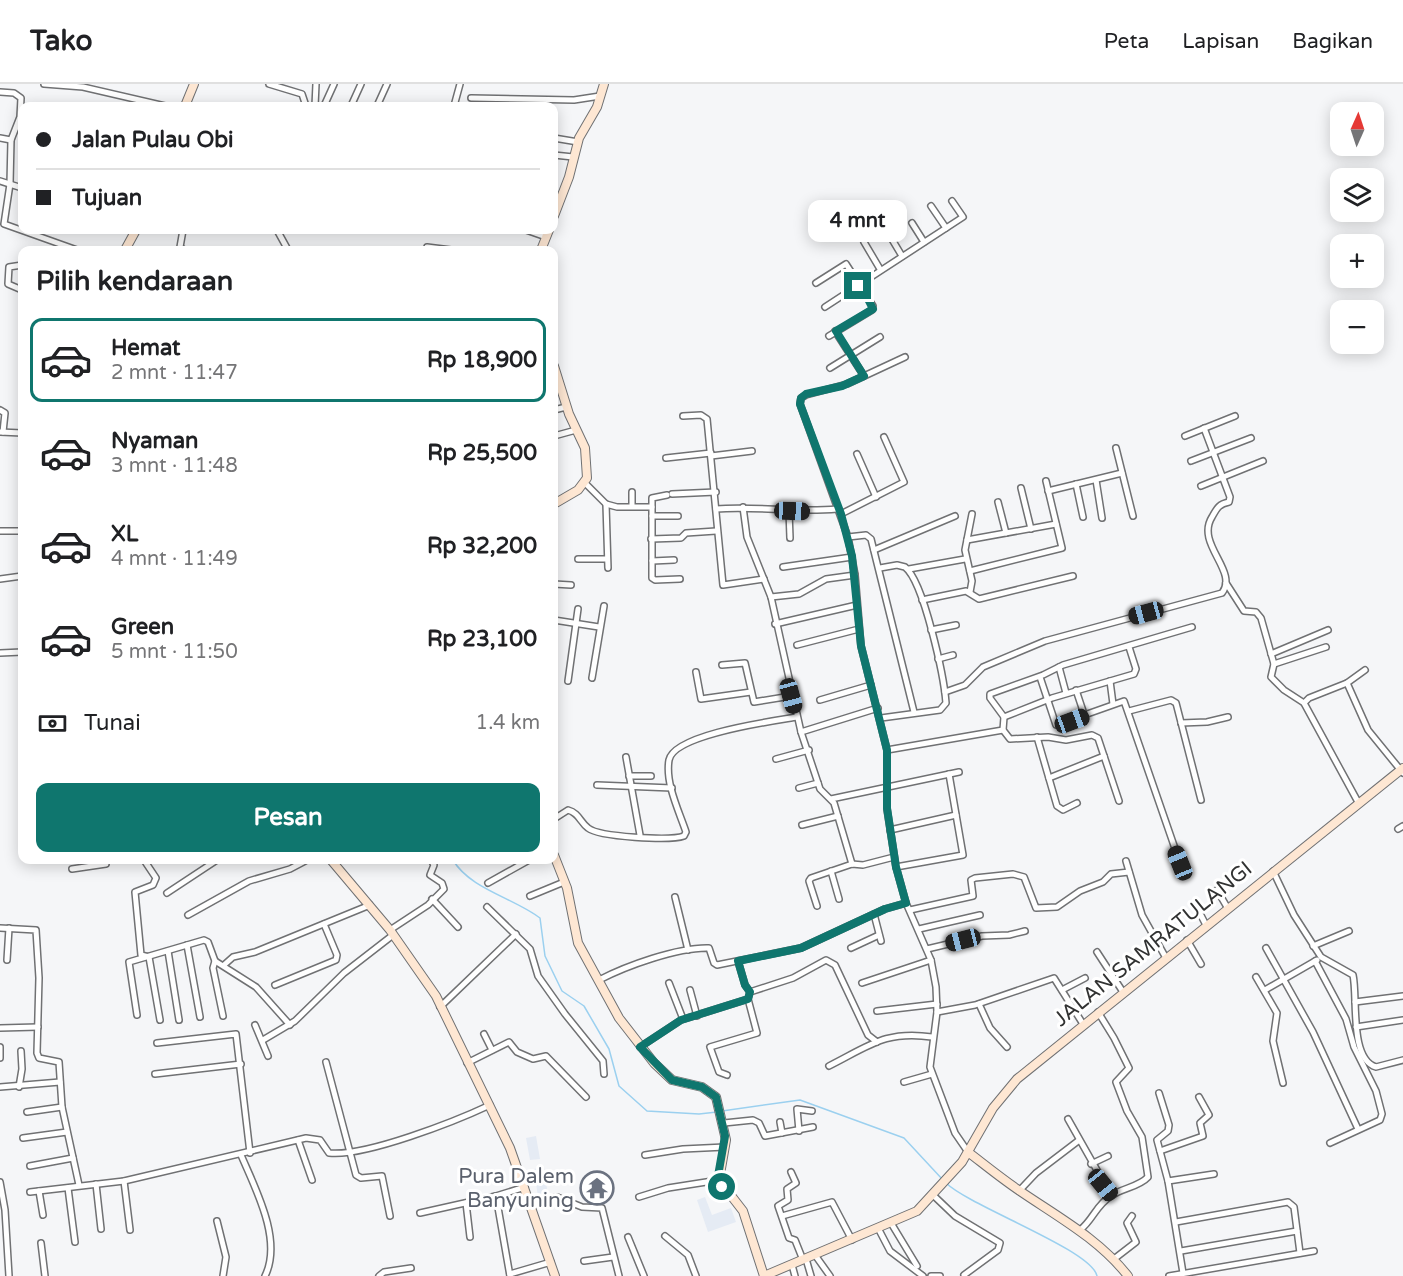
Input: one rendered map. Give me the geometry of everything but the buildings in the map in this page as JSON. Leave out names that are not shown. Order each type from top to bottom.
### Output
[{"type":"street","points":[[44,84],[83,87],[148,102]]},
{"type":"street","points":[[187,102],[194,84]]},
{"type":"street","points":[[268,84],[302,94],[305,102]]},
{"type":"street","points":[[315,102],[316,84]]},
{"type":"street","points":[[326,102],[334,84]]},
{"type":"street","points":[[353,102],[361,84]]},
{"type":"street","points":[[379,102],[387,84]]},
{"type":"street","points":[[455,102],[460,84]]},
{"type":"street","points":[[558,194],[604,84]]},
{"type":"street","points":[[0,92],[21,97],[21,102]]},
{"type":"street","points":[[471,98],[574,100],[600,96]]},
{"type":"street","points":[[18,125],[12,140],[10,184],[2,212],[5,225],[18,230]]},
{"type":"street","points":[[0,138],[12,140]]},
{"type":"street","points":[[558,139],[578,142]]},
{"type":"street","points":[[558,155],[573,157]]},
{"type":"street","points":[[0,181],[18,187]]},
{"type":"street","points":[[825,307],[963,217],[952,201]]},
{"type":"street","points":[[931,206],[946,228]]},
{"type":"street","points":[[912,223],[924,242]]},
{"type":"street","points":[[887,231],[902,256]]},
{"type":"street","points":[[31,234],[65,246]]},
{"type":"street","points":[[864,242],[880,269]]},
{"type":"street","points":[[816,283],[846,264],[860,283],[873,309],[829,336]]},
{"type":"street","points":[[18,266],[9,267],[8,284],[18,288]]},
{"type":"street","points":[[836,331],[864,376]]},
{"type":"street","points":[[830,368],[880,337]]},
{"type":"street","points":[[905,357],[842,386],[806,394],[800,401],[848,537],[852,556],[859,629],[887,750],[890,831],[896,867],[906,903],[919,929],[930,960],[937,1004],[929,1061],[932,1074],[956,1133],[968,1152],[1019,1191],[1080,1230],[1114,1259],[1128,1276]]},
{"type":"street","points":[[558,387],[586,452],[585,483],[606,504],[652,507]]},
{"type":"street","points":[[558,409],[566,407]]},
{"type":"street","points":[[0,410],[6,413],[2,432],[18,434]]},
{"type":"street","points":[[682,416],[706,417],[716,492],[716,531],[723,585],[764,579]]},
{"type":"street","points":[[1185,436],[1235,416]]},
{"type":"street","points":[[1204,428],[1230,499],[1218,507],[1208,522],[1207,536],[1226,583],[1244,610],[1256,612],[1261,618],[1274,664],[1271,677],[1304,703],[1358,802]]},
{"type":"street","points":[[558,435],[576,430]]},
{"type":"street","points":[[716,510],[743,507],[839,512],[876,497],[904,482],[884,437]]},
{"type":"street","points":[[1191,461],[1251,438]]},
{"type":"street","points":[[1116,448],[1133,516]]},
{"type":"street","points":[[666,458],[752,451]]},
{"type":"street","points":[[857,454],[876,497]]},
{"type":"street","points":[[1201,486],[1263,461]]},
{"type":"street","points":[[1048,491],[1122,473]]},
{"type":"street","points":[[1096,480],[1102,518]]},
{"type":"street","points":[[970,571],[1062,548],[1046,481]]},
{"type":"street","points":[[558,501],[585,483]]},
{"type":"street","points":[[1076,484],[1083,517]]},
{"type":"street","points":[[1021,488],[1031,529]]},
{"type":"street","points":[[632,492],[632,506]]},
{"type":"street","points":[[680,579],[653,579],[651,539],[654,496],[716,492]]},
{"type":"street","points":[[998,502],[1006,533]]},
{"type":"street","points":[[606,504],[608,568]]},
{"type":"street","points":[[743,507],[747,537],[771,597],[775,624],[783,646],[791,696],[801,732],[809,750],[818,783],[831,799],[838,816],[852,864]]},
{"type":"street","points":[[789,511],[790,538]]},
{"type":"street","points":[[970,592],[970,571],[965,559],[972,514]]},
{"type":"street","points":[[652,516],[678,516]]},
{"type":"street","points":[[874,550],[955,516]]},
{"type":"street","points":[[967,540],[1056,525]]},
{"type":"street","points":[[0,531],[18,531]]},
{"type":"street","points":[[651,539],[681,538],[686,533],[716,531]]},
{"type":"street","points":[[848,537],[869,536],[880,568],[914,712]]},
{"type":"street","points":[[783,567],[852,556]]},
{"type":"street","points":[[578,560],[607,559]]},
{"type":"street","points":[[880,568],[897,565],[909,569],[965,559]]},
{"type":"street","points":[[652,561],[674,560]]},
{"type":"street","points":[[881,718],[943,709],[946,704],[931,630],[909,569]]},
{"type":"street","points":[[771,597],[799,594],[826,579],[855,575]]},
{"type":"street","points":[[922,600],[963,591],[970,592],[979,599],[1073,576]]},
{"type":"street","points":[[0,579],[18,577]]},
{"type":"street","points":[[945,692],[965,686],[978,670],[1033,645],[1215,596],[1222,592],[1226,583]]},
{"type":"street","points":[[558,584],[571,585]]},
{"type":"street","points":[[775,624],[857,605]]},
{"type":"street","points":[[592,678],[604,606]]},
{"type":"street","points":[[568,681],[578,609]]},
{"type":"street","points":[[558,621],[599,627]]},
{"type":"street","points":[[931,630],[956,625]]},
{"type":"street","points":[[1119,801],[1095,736],[1066,740],[1037,737],[1014,740],[1005,735],[1004,717],[990,698],[992,692],[1040,677],[1059,667],[1192,627]]},
{"type":"street","points":[[796,645],[859,629]]},
{"type":"street","points":[[1271,654],[1328,630]]},
{"type":"street","points":[[1004,717],[1048,699],[1135,673],[1129,647]]},
{"type":"street","points":[[1274,664],[1326,647]]},
{"type":"street","points":[[0,653],[18,652]]},
{"type":"street","points":[[938,659],[953,655]]},
{"type":"street","points":[[722,665],[744,663],[755,702],[791,696]]},
{"type":"street","points":[[1059,667],[1066,693]]},
{"type":"street","points":[[1304,703],[1309,698],[1347,683],[1365,670]]},
{"type":"street","points":[[696,672],[701,699],[751,692]]},
{"type":"street","points":[[1040,677],[1056,725],[1052,737]]},
{"type":"street","points":[[1110,681],[1113,704]]},
{"type":"street","points":[[1347,683],[1368,730],[1394,765],[1402,770]]},
{"type":"street","points":[[820,700],[871,685]]},
{"type":"street","points":[[1076,690],[1084,717]]},
{"type":"street","points":[[1056,725],[1084,717],[1123,700],[1129,711],[1180,863]]},
{"type":"street","points":[[1129,711],[1173,700],[1201,800]]},
{"type":"street","points":[[801,732],[879,708]]},
{"type":"street","points":[[558,816],[568,810],[576,813],[591,830],[613,835],[665,840],[685,834],[672,788],[669,762],[671,755],[680,747],[734,728],[797,717]]},
{"type":"street","points":[[1181,723],[1207,722],[1228,717]]},
{"type":"street","points":[[887,750],[1003,730]]},
{"type":"street","points":[[1037,737],[1060,810],[1077,803]]},
{"type":"street","points":[[776,759],[809,750]]},
{"type":"street","points":[[1049,778],[1104,756]]},
{"type":"street","points":[[626,757],[640,836]]},
{"type":"street","name":"JALAN SAMRATULANGI","points":[[764,1276],[917,1211],[942,1186],[968,1152],[1002,1096],[1046,1053],[1358,802],[1402,770]]},
{"type":"street","points":[[831,799],[959,772]]},
{"type":"street","points":[[896,867],[963,855],[949,774]]},
{"type":"street","points":[[629,776],[651,776]]},
{"type":"street","points":[[799,788],[818,783]]},
{"type":"street","points":[[597,785],[672,788]]},
{"type":"street","points":[[890,831],[956,815]]},
{"type":"street","points":[[802,825],[838,816]]},
{"type":"street","points":[[817,906],[810,879],[852,864],[863,865],[894,856]]},
{"type":"street","points":[[1126,861],[1142,915],[1166,958]]},
{"type":"street","points":[[72,869],[106,864]]},
{"type":"street","points":[[147,864],[155,874],[155,881],[148,888],[138,889],[135,895],[140,953],[148,957]]},
{"type":"street","points":[[167,893],[211,864]]},
{"type":"street","points":[[188,915],[249,881],[299,864]]},
{"type":"street","points":[[334,864],[392,932],[432,990],[490,1106],[525,1187],[555,1276]]},
{"type":"street","points":[[263,1040],[290,1025],[355,963],[445,886],[430,875],[433,864]]},
{"type":"street","points":[[488,883],[522,864]]},
{"type":"street","points":[[557,864],[564,882],[578,943],[619,1018],[640,1047],[672,1080],[710,1091],[720,1106],[725,1147],[718,1180]]},
{"type":"street","points":[[831,871],[839,899]]},
{"type":"street","points":[[1273,871],[1313,946],[1346,1019],[1354,1047],[1376,1091],[1382,1114],[1380,1120],[1330,1143]]},
{"type":"street","points":[[910,910],[973,896],[971,880],[975,878],[1013,874],[1024,877],[1034,906],[1050,909],[1087,887],[1103,882],[1111,874],[1129,872]]},
{"type":"street","points":[[530,896],[564,882]]},
{"type":"street","points":[[1217,890],[1227,908]]},
{"type":"street","points":[[675,897],[688,950]]},
{"type":"street","points":[[432,899],[458,927]]},
{"type":"street","points":[[599,980],[630,965],[688,950],[709,948],[714,963],[717,965],[801,948],[874,914],[906,903]]},
{"type":"street","points":[[1195,904],[1206,925]]},
{"type":"street","points":[[224,965],[233,957],[255,952],[370,905]]},
{"type":"street","points":[[487,907],[530,949],[538,976],[565,1014],[603,1060],[604,1074]]},
{"type":"street","points":[[851,948],[880,938],[874,914]]},
{"type":"street","points":[[919,929],[980,915]]},
{"type":"street","points":[[275,985],[336,960],[337,955],[324,924]]},
{"type":"street","points":[[0,928],[36,930],[39,978],[38,1056],[58,1061],[62,1107],[80,1185]]},
{"type":"street","points":[[7,960],[9,928]]},
{"type":"street","points":[[927,950],[982,936],[1009,935],[1025,931]]},
{"type":"street","points":[[1313,946],[1349,931]]},
{"type":"street","points":[[440,1007],[516,934]]},
{"type":"street","points":[[1187,940],[1202,964]]},
{"type":"street","points":[[137,1015],[129,962],[207,941],[215,961],[213,968],[223,1016]]},
{"type":"street","points":[[187,945],[200,1017]]},
{"type":"street","points":[[1266,948],[1313,1032],[1358,1129]]},
{"type":"street","points":[[168,951],[179,1020]]},
{"type":"street","points":[[1097,952],[1123,992]]},
{"type":"street","points":[[148,957],[160,1020]]},
{"type":"street","points":[[1265,990],[1318,959]]},
{"type":"street","points":[[1318,959],[1353,975],[1356,1027],[1362,1048],[1370,1064],[1380,1066],[1403,1060]]},
{"type":"street","points":[[750,992],[793,978],[826,960],[832,962],[868,1035],[877,1042]]},
{"type":"street","points":[[862,983],[930,960]]},
{"type":"street","points":[[215,961],[256,987],[290,1025]]},
{"type":"street","points":[[738,961],[745,985],[750,992]]},
{"type":"street","points":[[1256,977],[1277,1013],[1273,1041],[1283,1083]]},
{"type":"street","points":[[937,1012],[979,1004],[1053,978],[1083,1024]]},
{"type":"street","points":[[1062,990],[1085,978]]},
{"type":"street","points":[[669,983],[683,1019]]},
{"type":"street","points":[[690,990],[697,1016]]},
{"type":"street","points":[[727,1076],[719,1072],[710,1047],[757,1033],[748,999],[750,992]]},
{"type":"street","points":[[1355,1002],[1403,996]]},
{"type":"street","points":[[640,1047],[683,1019],[748,999]]},
{"type":"street","points":[[877,1011],[937,1004]]},
{"type":"street","points":[[979,1004],[990,1028],[1007,1047]]},
{"type":"street","points":[[1080,1230],[1092,1220],[1095,1212],[1111,1195],[1146,1180],[1148,1175],[1142,1137],[1127,1111],[1116,1080],[1129,1068],[1098,1012]]},
{"type":"street","points":[[1356,1027],[1403,1020]]},
{"type":"street","points":[[255,1025],[268,1056]]},
{"type":"street","points":[[0,1028],[38,1027]]},
{"type":"street","points":[[157,1043],[235,1033],[241,1064],[250,1153]]},
{"type":"street","points":[[484,1034],[492,1050]]},
{"type":"street","points":[[829,1066],[897,1034],[932,1037]]},
{"type":"street","points":[[467,1063],[507,1041],[517,1052],[533,1059],[546,1056],[586,1097]]},
{"type":"street","points":[[0,1047],[0,1058]]},
{"type":"street","points":[[19,1087],[22,1069],[21,1051]]},
{"type":"street","points":[[326,1062],[358,1177],[382,1176],[390,1216]]},
{"type":"street","points":[[155,1074],[241,1064]]},
{"type":"street","points":[[904,1082],[932,1074]]},
{"type":"street","points":[[0,1087],[60,1082]]},
{"type":"street","points":[[1159,1093],[1169,1125],[1168,1131],[1158,1137],[1176,1222],[1183,1273]]},
{"type":"street","points":[[1160,1151],[1203,1136],[1200,1123],[1209,1115],[1199,1097]]},
{"type":"street","points":[[30,1192],[124,1181],[298,1140],[316,1138],[332,1153],[351,1150],[418,1134],[490,1106]]},
{"type":"street","points":[[27,1112],[62,1107]]},
{"type":"street","points":[[799,1131],[797,1109],[812,1111]]},
{"type":"street","points":[[1068,1119],[1091,1164],[1111,1195]]},
{"type":"street","points":[[723,1121],[753,1120],[759,1123],[765,1136],[813,1127]]},
{"type":"street","points":[[780,1122],[782,1133]]},
{"type":"street","points":[[23,1138],[67,1132]]},
{"type":"street","points":[[298,1140],[312,1180]]},
{"type":"street","points":[[1019,1191],[1036,1173],[1078,1141]]},
{"type":"street","points":[[645,1155],[683,1149],[725,1147]]},
{"type":"street","points":[[241,1155],[266,1215],[271,1253],[265,1276]]},
{"type":"street","points":[[1091,1164],[1108,1156]]},
{"type":"street","points":[[30,1166],[73,1158]]},
{"type":"street","points":[[791,1172],[796,1183],[787,1189],[788,1200],[779,1205],[789,1239],[795,1240],[811,1276]]},
{"type":"street","points":[[1168,1181],[1214,1174]]},
{"type":"street","points":[[639,1197],[669,1188],[718,1180]]},
{"type":"street","points":[[718,1180],[743,1211],[764,1276]]},
{"type":"street","points":[[124,1181],[130,1230]]},
{"type":"street","points":[[0,1182],[5,1210],[9,1276]]},
{"type":"street","points":[[96,1184],[101,1229]]},
{"type":"street","points":[[420,1213],[525,1187]]},
{"type":"street","points":[[68,1188],[75,1242]]},
{"type":"street","points":[[39,1191],[43,1215]]},
{"type":"street","points":[[933,1195],[955,1216],[1000,1243],[998,1250],[964,1275]]},
{"type":"street","points":[[496,1196],[510,1275],[550,1262]]},
{"type":"street","points":[[530,1202],[557,1197],[582,1207],[602,1208],[619,1276]]},
{"type":"street","points":[[782,1216],[832,1202],[852,1240]]},
{"type":"street","points":[[1176,1222],[1288,1202],[1294,1207],[1300,1253]]},
{"type":"street","points":[[466,1203],[470,1237]]},
{"type":"street","points":[[1114,1259],[1136,1242],[1126,1223],[1132,1216]]},
{"type":"street","points":[[217,1221],[226,1257],[223,1276]]},
{"type":"street","points":[[891,1222],[917,1266]]},
{"type":"street","points":[[878,1228],[891,1251],[923,1276]]},
{"type":"street","points":[[1181,1251],[1297,1231]]},
{"type":"street","points":[[665,1236],[688,1255],[696,1276]]},
{"type":"street","points":[[628,1238],[644,1276]]},
{"type":"street","points":[[41,1243],[45,1276]]},
{"type":"street","points":[[1169,1276],[1314,1251]]},
{"type":"street","points":[[815,1255],[830,1276]]},
{"type":"street","points":[[584,1261],[613,1257]]},
{"type":"street","points":[[792,1265],[795,1276]]},
{"type":"street","points":[[379,1276],[384,1272],[411,1268]]},
{"type":"street","points":[[931,1276],[940,1276]]},
{"type":"shaded area","points":[[536,1136],[540,1159],[530,1160],[526,1138]]},
{"type":"shaded area","points":[[544,1167],[548,1196],[538,1197],[534,1169]]},
{"type":"shaded area","points":[[705,1197],[712,1215],[731,1208],[736,1222],[708,1232],[697,1200]]},
{"type":"waterway","points":[[456,864],[481,886],[540,918],[545,956],[562,991],[584,1006],[609,1049],[619,1086],[647,1111],[699,1114],[717,1112]]},
{"type":"waterway","points":[[722,1111],[800,1100],[904,1138],[943,1180]]},
{"type":"waterway","points":[[946,1183],[979,1204],[1054,1241],[1090,1266],[1097,1276]]},
{"type":"place","name":"Pura Dalem Banyuning","points":[[597,1188]]},
{"type":"route","points":[[722,1187],[718,1176],[725,1147],[725,1136],[723,1119],[716,1097],[702,1087],[672,1080],[640,1047],[681,1020],[748,999],[750,992],[745,985],[738,961],[801,948],[885,909],[906,903],[896,867],[887,808],[889,773],[887,750],[879,708],[864,663],[859,633],[855,575],[848,537],[800,404],[801,398],[806,394],[842,386],[864,376],[836,331],[873,309],[860,283],[858,286]]}]
